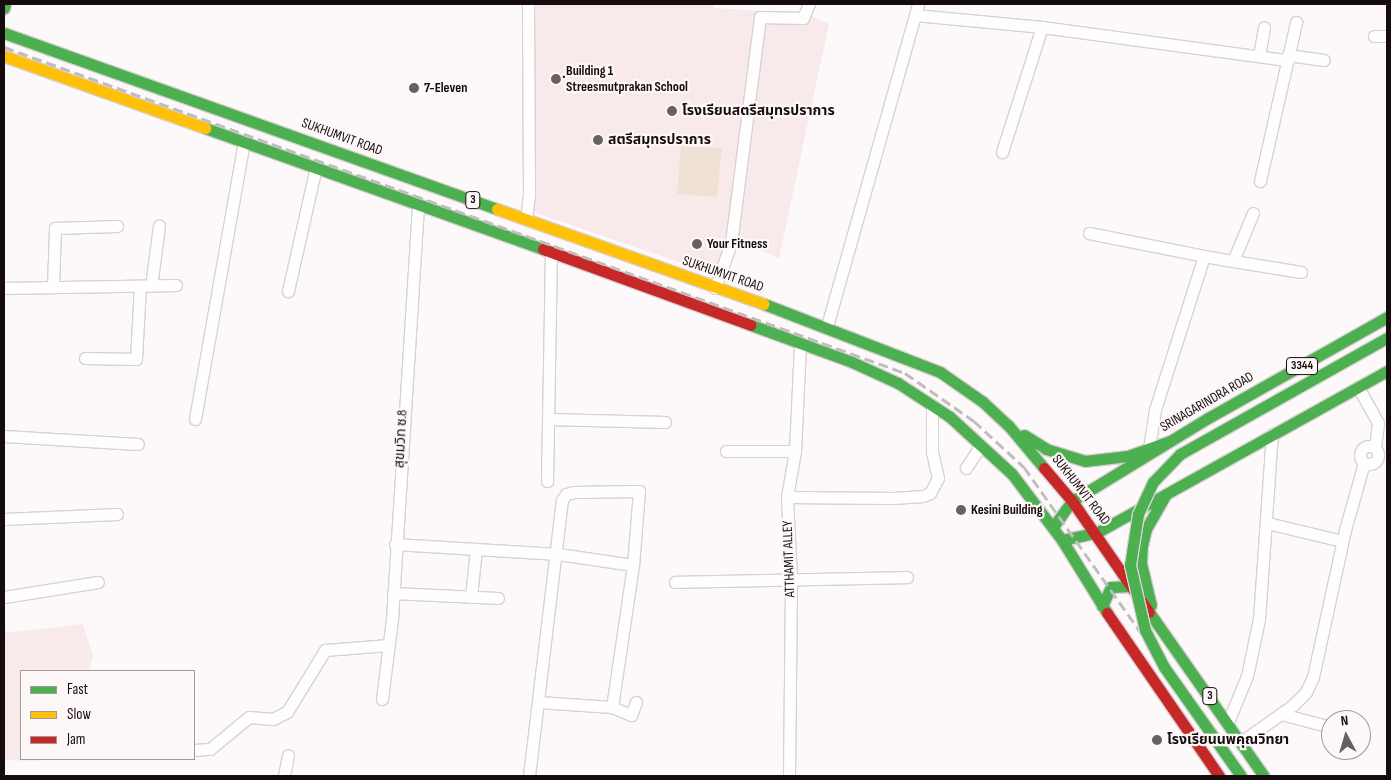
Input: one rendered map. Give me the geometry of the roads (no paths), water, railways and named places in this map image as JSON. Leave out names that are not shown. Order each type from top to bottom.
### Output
[{"type":"main road","points":[[4,8],[5,4]]},
{"type":"main road","name":"SUKHUMVIT ROAD","points":[[4,33],[715,288],[827,326],[940,372],[983,402],[1008,425],[1072,501],[1264,776]]},
{"type":"main road","name":"3","points":[[4,56],[800,343],[877,372],[932,404],[980,444],[1012,474],[1053,527],[1102,606],[1219,776]]},
{"type":"main road","name":"SRINAGARINDRA ROAD","points":[[1053,527],[1072,501],[1170,440],[1387,317]]},
{"type":"main road","points":[[1241,776],[1164,667],[1145,630],[1130,565],[1133,530],[1138,514],[1153,482],[1180,454],[1387,338]]},
{"type":"main road","points":[[1062,540],[1096,533],[1387,371]]},
{"type":"main road","points":[[1216,414],[1207,435],[1214,451],[1232,456]]},
{"type":"main road","points":[[1008,425],[1046,449],[1085,460],[1114,459],[1170,440]]},
{"type":"main road","points":[[980,444],[990,450],[1004,447],[1011,436],[1008,425]]},
{"type":"main road","points":[[1154,616],[1141,563],[1142,546],[1146,529],[1166,494]]},
{"type":"main road","points":[[1102,606],[1111,587],[1132,586]]},
{"type":"street","points":[[526,219],[529,195],[528,4]]},
{"type":"street","points":[[715,288],[731,243],[760,17],[803,18],[807,14],[809,4]]},
{"type":"street","points":[[827,326],[916,9],[1258,56],[1324,60]]},
{"type":"street","points":[[1260,181],[1296,22]]},
{"type":"street","points":[[1002,152],[1042,27]]},
{"type":"street","points":[[1258,56],[1264,27]]},
{"type":"street","points":[[1374,36],[1387,36]]},
{"type":"street","points":[[195,419],[244,141]]},
{"type":"street","points":[[288,291],[316,167]]},
{"type":"street","name":"สุขมวิท ซ.8","points":[[382,699],[393,593],[407,334],[418,204]]},
{"type":"street","points":[[1233,261],[1253,213]]},
{"type":"street","points":[[53,286],[55,228],[117,226]]},
{"type":"street","points":[[85,358],[136,359],[145,286],[159,226]]},
{"type":"street","points":[[1089,233],[1204,256],[1301,272]]},
{"type":"street","points":[[548,481],[551,252]]},
{"type":"street","points":[[1149,448],[1155,410],[1204,256]]},
{"type":"street","points":[[4,288],[176,286]]},
{"type":"street","name":"ATTHAMIT ALLEY","points":[[789,776],[791,578],[787,497],[795,451],[800,343]]},
{"type":"street","points":[[1240,742],[1281,714],[1306,692],[1313,676],[1342,541],[1364,463],[1376,462],[1378,452],[1374,448],[1378,423],[1358,387]]},
{"type":"street","points":[[787,497],[893,498],[923,496],[930,493],[938,478],[932,452],[932,404]]},
{"type":"street","points":[[550,419],[665,422]]},
{"type":"street","points":[[1228,722],[1253,650],[1267,523],[1272,434]]},
{"type":"street","points":[[4,436],[138,444]]},
{"type":"street","points":[[966,468],[980,444]]},
{"type":"street","points":[[726,451],[795,451]]},
{"type":"street","points":[[529,776],[558,554],[562,500],[566,494],[635,490],[641,496],[612,707]]},
{"type":"street","points":[[4,519],[117,514]]},
{"type":"street","points":[[1267,523],[1342,541]]},
{"type":"street","points":[[395,544],[558,554],[633,565]]},
{"type":"street","points":[[471,597],[476,549]]},
{"type":"street","points":[[675,582],[907,577]]},
{"type":"street","points":[[4,597],[98,582]]},
{"type":"street","points":[[393,593],[498,598]]},
{"type":"street","points":[[195,750],[210,749],[249,717],[273,719],[287,712],[325,650],[388,645]]},
{"type":"street","points":[[538,702],[612,707],[631,715],[636,702]]},
{"type":"street","points":[[1281,714],[1321,724]]},
{"type":"street","points":[[284,776],[288,755]]},
{"type":"railway","points":[[4,47],[905,373],[974,421],[1024,467],[1242,776]]},
{"type":"place","name":"ฺBuilding 1 Streesmutprakan School","points":[[556,79]]},
{"type":"place","name":"7-Eleven","points":[[414,88]]},
{"type":"place","name":"โรงเรียนสตรีสมุทรปราการ","points":[[672,111]]},
{"type":"place","name":"สตรีสมุทรปราการ","points":[[598,140]]},
{"type":"place","name":"Your Fitness","points":[[697,244]]},
{"type":"place","name":"Kesini Building","points":[[961,510]]},
{"type":"place","name":"โรงเรียนนพคุณวิทยา","points":[[1157,740]]}]
